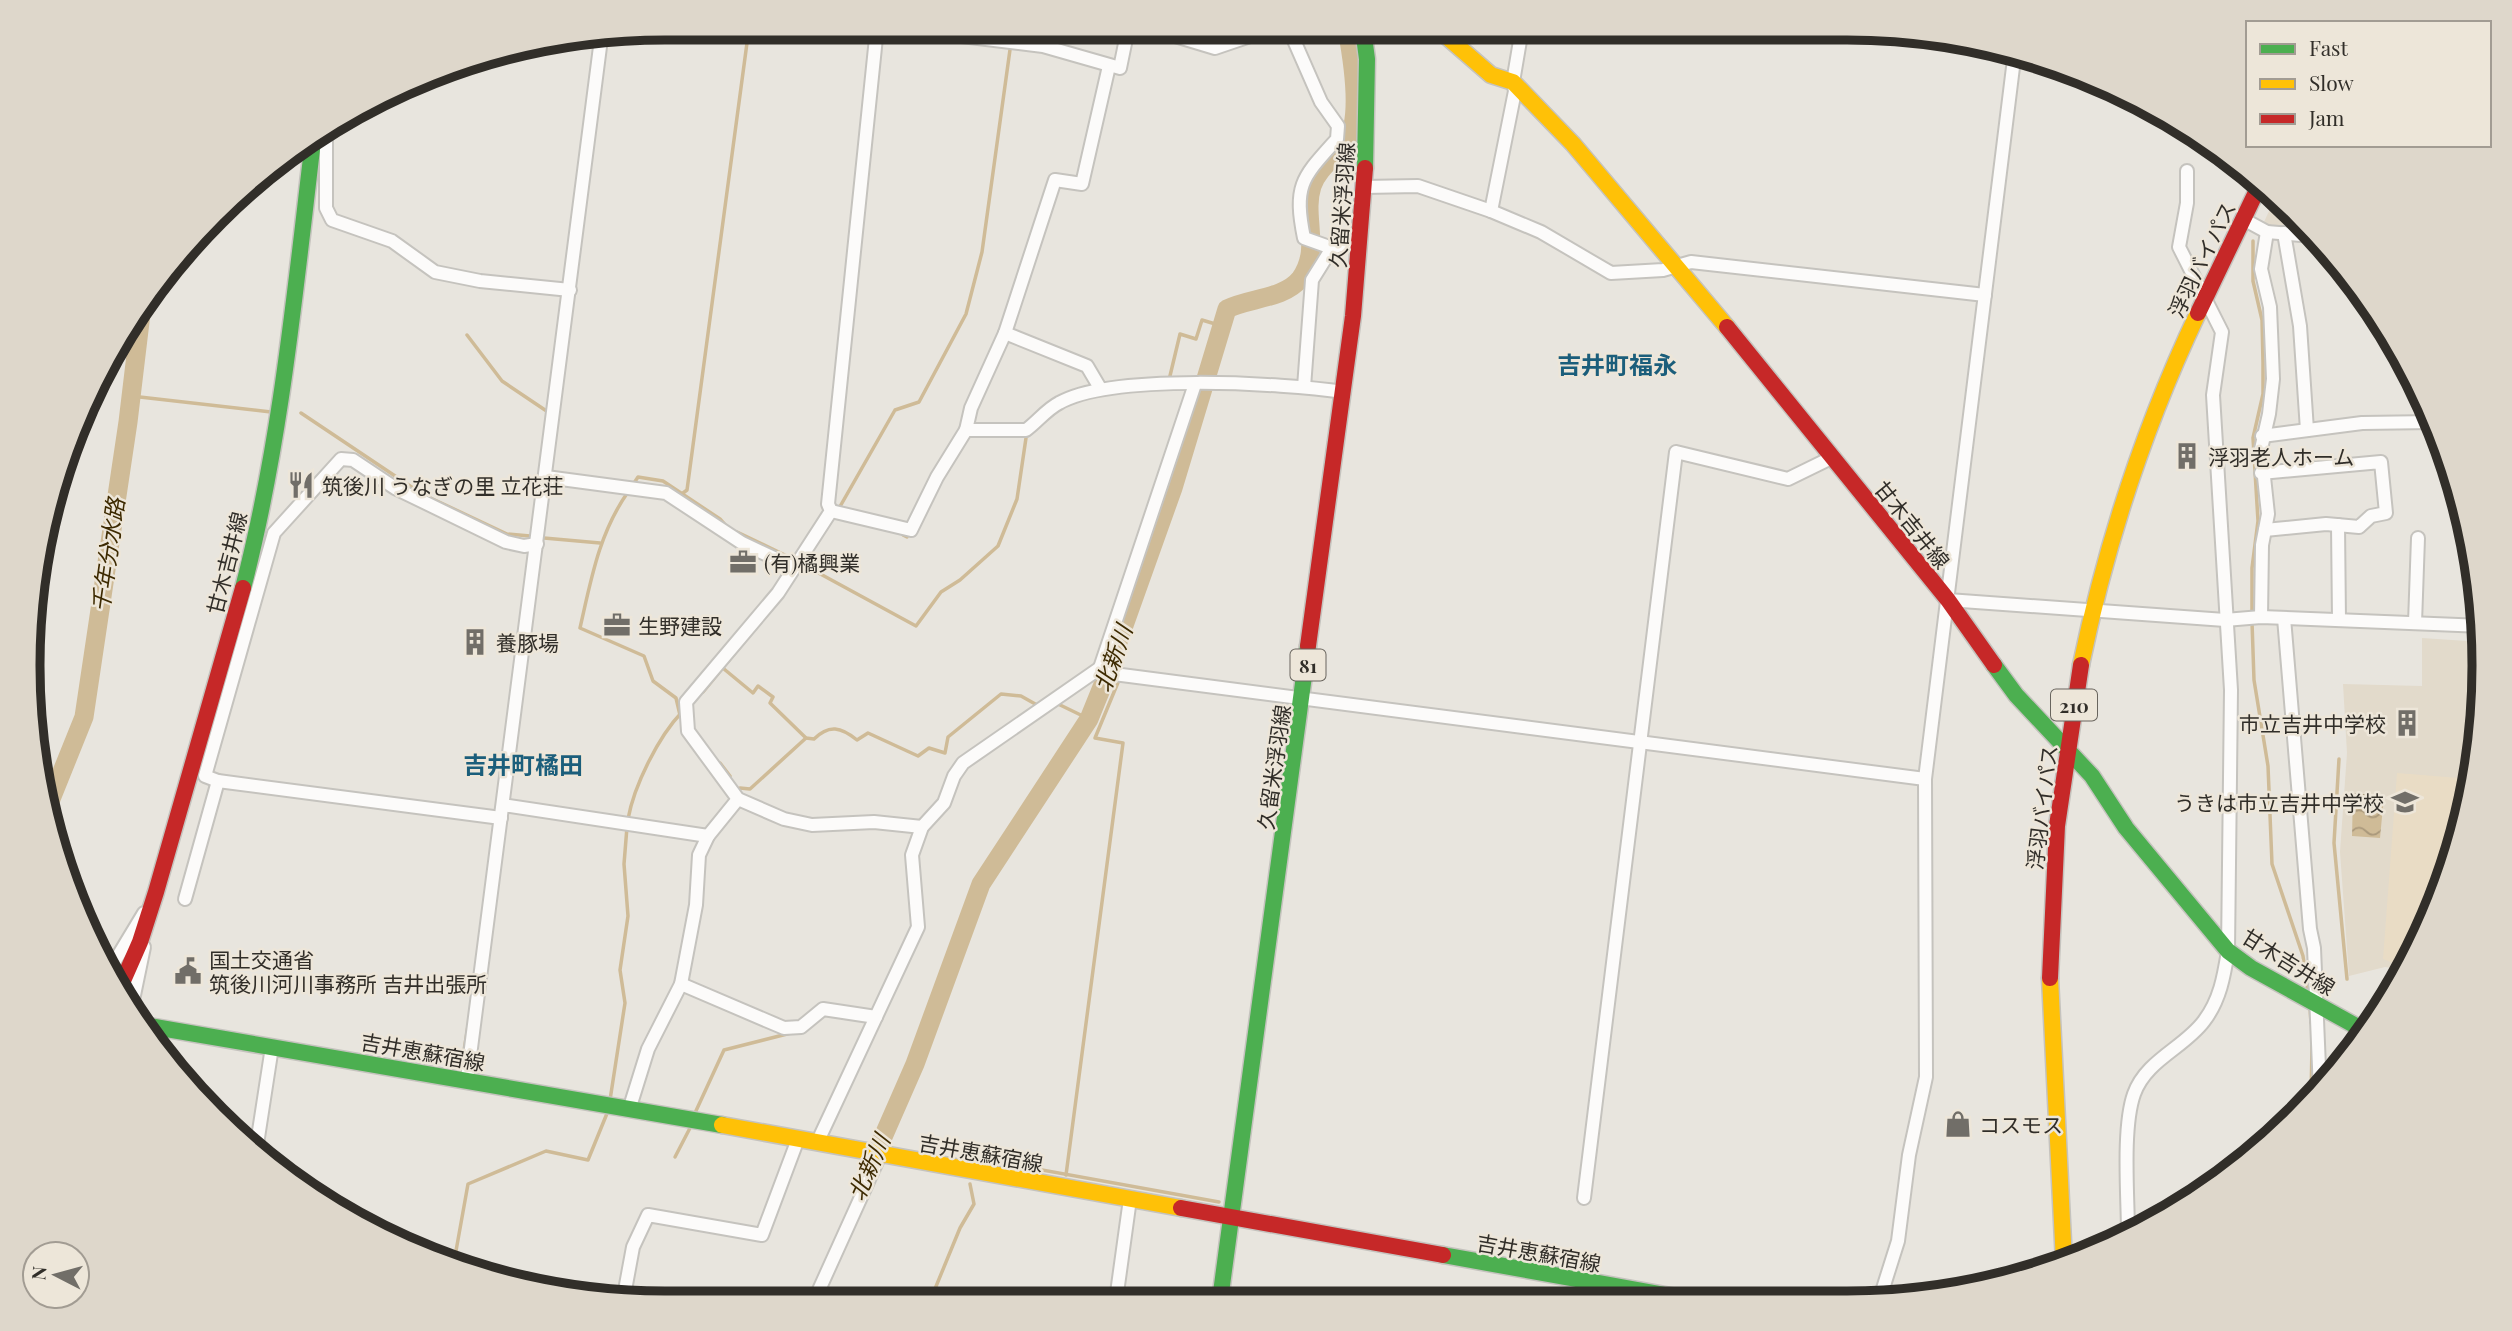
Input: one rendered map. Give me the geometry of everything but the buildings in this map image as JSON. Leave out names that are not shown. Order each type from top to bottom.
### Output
[{"type":"main road","name":"久留米浮羽線","points":[[1221,1291],[1344,392],[1364,187],[1368,94],[1364,40]]},
{"type":"main road","name":"甘木吉井線","points":[[1451,40],[1491,75],[1513,82],[1573,144],[1677,265],[1948,600],[2016,695],[2092,776],[2126,828],[2228,951],[2297,994],[2357,1026]]},
{"type":"main road","name":"甘木吉井線","points":[[124,978],[140,942],[156,892],[235,617],[265,489],[293,309],[312,150]]},
{"type":"main road","name":"浮羽バイパス","points":[[2063,1252],[2051,1052],[2050,965],[2058,816],[2093,610],[2119,516],[2169,376],[2205,294],[2256,193]]},
{"type":"main road","name":"吉井恵蘇宿線","points":[[156,1027],[467,1079],[616,1108],[1643,1291]]},
{"type":"street","points":[[876,40],[828,504],[836,512],[911,530],[937,477],[966,430],[971,408],[1006,333],[1055,180],[1082,184],[1109,66]]},
{"type":"street","points":[[996,40],[1043,46],[1120,68],[1126,40]]},
{"type":"street","points":[[1188,40],[1215,48],[1239,40]]},
{"type":"street","points":[[1294,40],[1321,102],[1338,125],[1338,139],[1304,175],[1298,208],[1304,238],[1332,248],[1360,238]]},
{"type":"street","points":[[1491,211],[1515,92],[1513,82],[1520,40]]},
{"type":"street","points":[[467,1079],[600,44]]},
{"type":"street","points":[[1883,1289],[1898,1241],[1909,1155],[1926,1077],[1925,779],[2013,64]]},
{"type":"street","points":[[326,141],[326,208],[332,220],[392,241],[435,272],[480,281],[570,290]]},
{"type":"street","points":[[2128,1223],[2129,1117],[2134,1093],[2148,1072],[2203,1024],[2223,984],[2228,951],[2231,690],[2213,395],[2222,332],[2179,247],[2187,203],[2187,171]]},
{"type":"street","points":[[1364,187],[1418,186],[1491,211],[1541,232],[1611,273],[1663,270],[1691,262],[1985,295]]},
{"type":"street","points":[[2243,219],[2267,232],[2300,235]]},
{"type":"street","points":[[2259,617],[2268,499],[2261,473],[2262,436],[2269,414],[2273,379],[2270,307],[2261,269],[2267,232]]},
{"type":"street","points":[[2284,233],[2301,326],[2307,430]]},
{"type":"street","points":[[1304,387],[1312,280],[1332,248]]},
{"type":"street","points":[[1006,333],[1087,366],[1099,385]]},
{"type":"street","points":[[966,430],[1026,430],[1058,403],[1099,385],[1202,384],[1304,387],[1344,392]]},
{"type":"street","points":[[817,1143],[918,927],[912,855],[922,827],[944,803],[954,776],[963,763],[1106,671],[1202,384]]},
{"type":"street","points":[[2262,436],[2362,423],[2422,422]]},
{"type":"street","points":[[1584,1198],[1638,741],[1676,452],[1788,479],[1833,457]]},
{"type":"street","points":[[537,544],[524,546],[506,542],[395,488],[353,460],[341,459],[274,533],[205,776],[218,781],[502,812],[629,822],[708,836]]},
{"type":"street","points":[[2261,473],[2381,462],[2386,513],[2371,516],[2359,527],[2338,525],[2265,530]]},
{"type":"street","points":[[546,477],[666,493],[742,543],[796,563]]},
{"type":"street","points":[[836,512],[796,563],[778,593],[686,709],[688,731],[738,799],[785,819],[812,825],[874,822],[922,827]]},
{"type":"street","points":[[2338,525],[2339,620]]},
{"type":"street","points":[[2415,623],[2418,538]]},
{"type":"street","points":[[1948,600],[2225,620],[2259,617],[2470,625]]},
{"type":"street","points":[[2284,618],[2317,1005],[2319,1075]]},
{"type":"street","points":[[1106,671],[1925,779]]},
{"type":"street","points":[[185,899],[218,781]]},
{"type":"street","points":[[616,1108],[681,984],[696,905],[699,855],[708,836],[738,799]]},
{"type":"street","points":[[115,961],[156,892]]},
{"type":"street","points":[[134,994],[156,892]]},
{"type":"street","points":[[681,984],[784,1028],[801,1027],[823,1009],[876,1017]]},
{"type":"street","points":[[258,1140],[272,1047]]},
{"type":"street","points":[[625,1289],[633,1247],[648,1214],[762,1235],[798,1139]]},
{"type":"street","points":[[818,1291],[874,1154]]},
{"type":"street","points":[[1117,1291],[1130,1199]]},
{"type":"shaded area","points":[[2271,206],[2296,231],[2271,228],[2264,222]]},
{"type":"shaded area","name":"うきは市立吉井中学校","points":[[2422,638],[2471,641],[2472,666],[2466,747],[2460,787],[2439,866],[2424,905],[2393,968],[2385,967],[2349,976],[2340,852],[2347,753],[2343,684],[2422,686]]},
{"type":"shaded area","points":[[2397,773],[2461,778],[2439,866],[2424,905],[2395,964],[2383,959]]},
{"type":"water","points":[[2353,793],[2384,796],[2380,838],[2352,836]]},
{"type":"waterway","points":[[683,493],[687,490],[747,40]]},
{"type":"waterway","points":[[838,510],[895,410],[919,402],[966,314],[982,252],[1011,40]]},
{"type":"waterway","name":"北新川","points":[[869,1169],[915,1064],[981,884],[1089,719],[1173,488],[1227,309],[1285,291],[1300,279],[1306,268],[1311,245],[1309,209],[1312,186],[1322,169],[1345,144],[1354,120],[1355,88],[1349,40]]},
{"type":"waterway","points":[[2252,614],[2252,568],[2258,521],[2253,438],[2263,394],[2262,320],[2253,281],[2253,241]]},
{"type":"waterway","points":[[1169,380],[1180,334],[1196,339],[1202,320],[1222,326]]},
{"type":"waterway","name":"千年分水路","points":[[53,793],[84,717],[139,329]]},
{"type":"waterway","points":[[467,335],[502,381],[548,412]]},
{"type":"waterway","points":[[131,396],[271,412]]},
{"type":"waterway","points":[[301,413],[422,494],[507,534],[530,536]]},
{"type":"waterway","points":[[737,532],[916,626],[941,592],[960,580],[998,546],[1017,499],[1026,438]]},
{"type":"waterway","points":[[632,486],[638,477],[663,481],[720,519],[727,527]]},
{"type":"waterway","points":[[628,492],[603,540],[580,628],[644,656],[653,681],[676,698],[680,715]]},
{"type":"waterway","points":[[903,535],[907,537]]},
{"type":"waterway","points":[[544,538],[600,543]]},
{"type":"waterway","points":[[2252,622],[2254,680],[2268,766],[2272,864],[2303,956],[2308,992]]},
{"type":"waterway","points":[[703,692],[749,636]]},
{"type":"waterway","points":[[724,669],[753,693],[758,686],[773,697],[770,703],[806,738],[814,739],[830,729],[846,732],[857,740],[868,733],[918,756],[929,748],[945,753],[948,737],[1001,694],[1021,696],[1037,705]]},
{"type":"waterway","points":[[1066,1175],[1123,743],[1095,738],[1119,680]]},
{"type":"waterway","points":[[1056,703],[1089,719]]},
{"type":"waterway","points":[[628,819],[648,762],[682,712]]},
{"type":"waterway","points":[[740,788],[750,789],[806,738]]},
{"type":"waterway","points":[[2339,759],[2334,843],[2347,979]]},
{"type":"waterway","points":[[720,763],[730,776]]},
{"type":"waterway","points":[[610,1100],[625,1003],[620,970],[628,916],[624,864],[627,827]]},
{"type":"waterway","points":[[2310,1007],[2311,1023]]},
{"type":"waterway","points":[[461,1069],[468,1026]]},
{"type":"waterway","points":[[695,1113],[724,1050],[791,1033]]},
{"type":"waterway","points":[[2311,1084],[2312,1045]]},
{"type":"waterway","points":[[455,1254],[468,1184],[546,1151],[588,1160],[608,1111]]},
{"type":"waterway","points":[[675,1157],[690,1128]]},
{"type":"waterway","points":[[981,1159],[1219,1202]]},
{"type":"waterway","points":[[934,1291],[960,1228],[974,1204],[970,1184]]},
{"type":"traffic: fast","points":[[1364,40],[1367,59],[1365,168]]},
{"type":"traffic: fast","points":[[243,588],[277,422],[312,150]]},
{"type":"traffic: fast","points":[[1221,1291],[1308,646]]},
{"type":"traffic: fast","points":[[1994,665],[2016,695],[2092,776],[2126,828],[2228,951],[2251,968],[2357,1026]]},
{"type":"traffic: fast","points":[[156,1027],[722,1125]]},
{"type":"traffic: fast","points":[[1443,1255],[1643,1291]]},
{"type":"traffic: slow","points":[[1451,40],[1491,75],[1513,82],[1573,144],[1727,327]]},
{"type":"traffic: slow","points":[[2081,665],[2102,575],[2129,486],[2161,398],[2198,313]]},
{"type":"traffic: slow","points":[[2050,978],[2063,1252]]},
{"type":"traffic: slow","points":[[722,1125],[1181,1208]]},
{"type":"traffic: jam","points":[[1308,646],[1353,316],[1365,168]]},
{"type":"traffic: jam","points":[[2198,313],[2256,193]]},
{"type":"traffic: jam","points":[[1727,327],[1948,600],[1994,665]]},
{"type":"traffic: jam","points":[[124,978],[140,942],[156,892],[243,588]]},
{"type":"traffic: jam","points":[[2050,978],[2057,826],[2081,665]]},
{"type":"traffic: jam","points":[[1181,1208],[1443,1255]]},
{"type":"place","name":"浮羽老人ホーム","points":[[2187,456]]},
{"type":"place","name":"筑後川 うなぎの里 立花荘","points":[[301,485]]},
{"type":"place","name":"(有)橘興業","points":[[743,562]]},
{"type":"place","name":"生野建設","points":[[617,625]]},
{"type":"place","name":"養豚場","points":[[475,642]]},
{"type":"place","name":"市立吉井中学校","points":[[2407,723]]},
{"type":"place","name":"うきは市立吉井中学校","points":[[2405,802]]},
{"type":"place","name":"国土交通省 筑後川河川事務所 吉井出張所","points":[[188,971]]},
{"type":"place","name":"コスモス","points":[[1958,1124]]},
{"type":"district","name":"吉井町福永","points":[[1617,364]]},
{"type":"district","name":"吉井町橘田","points":[[523,764]]}]
